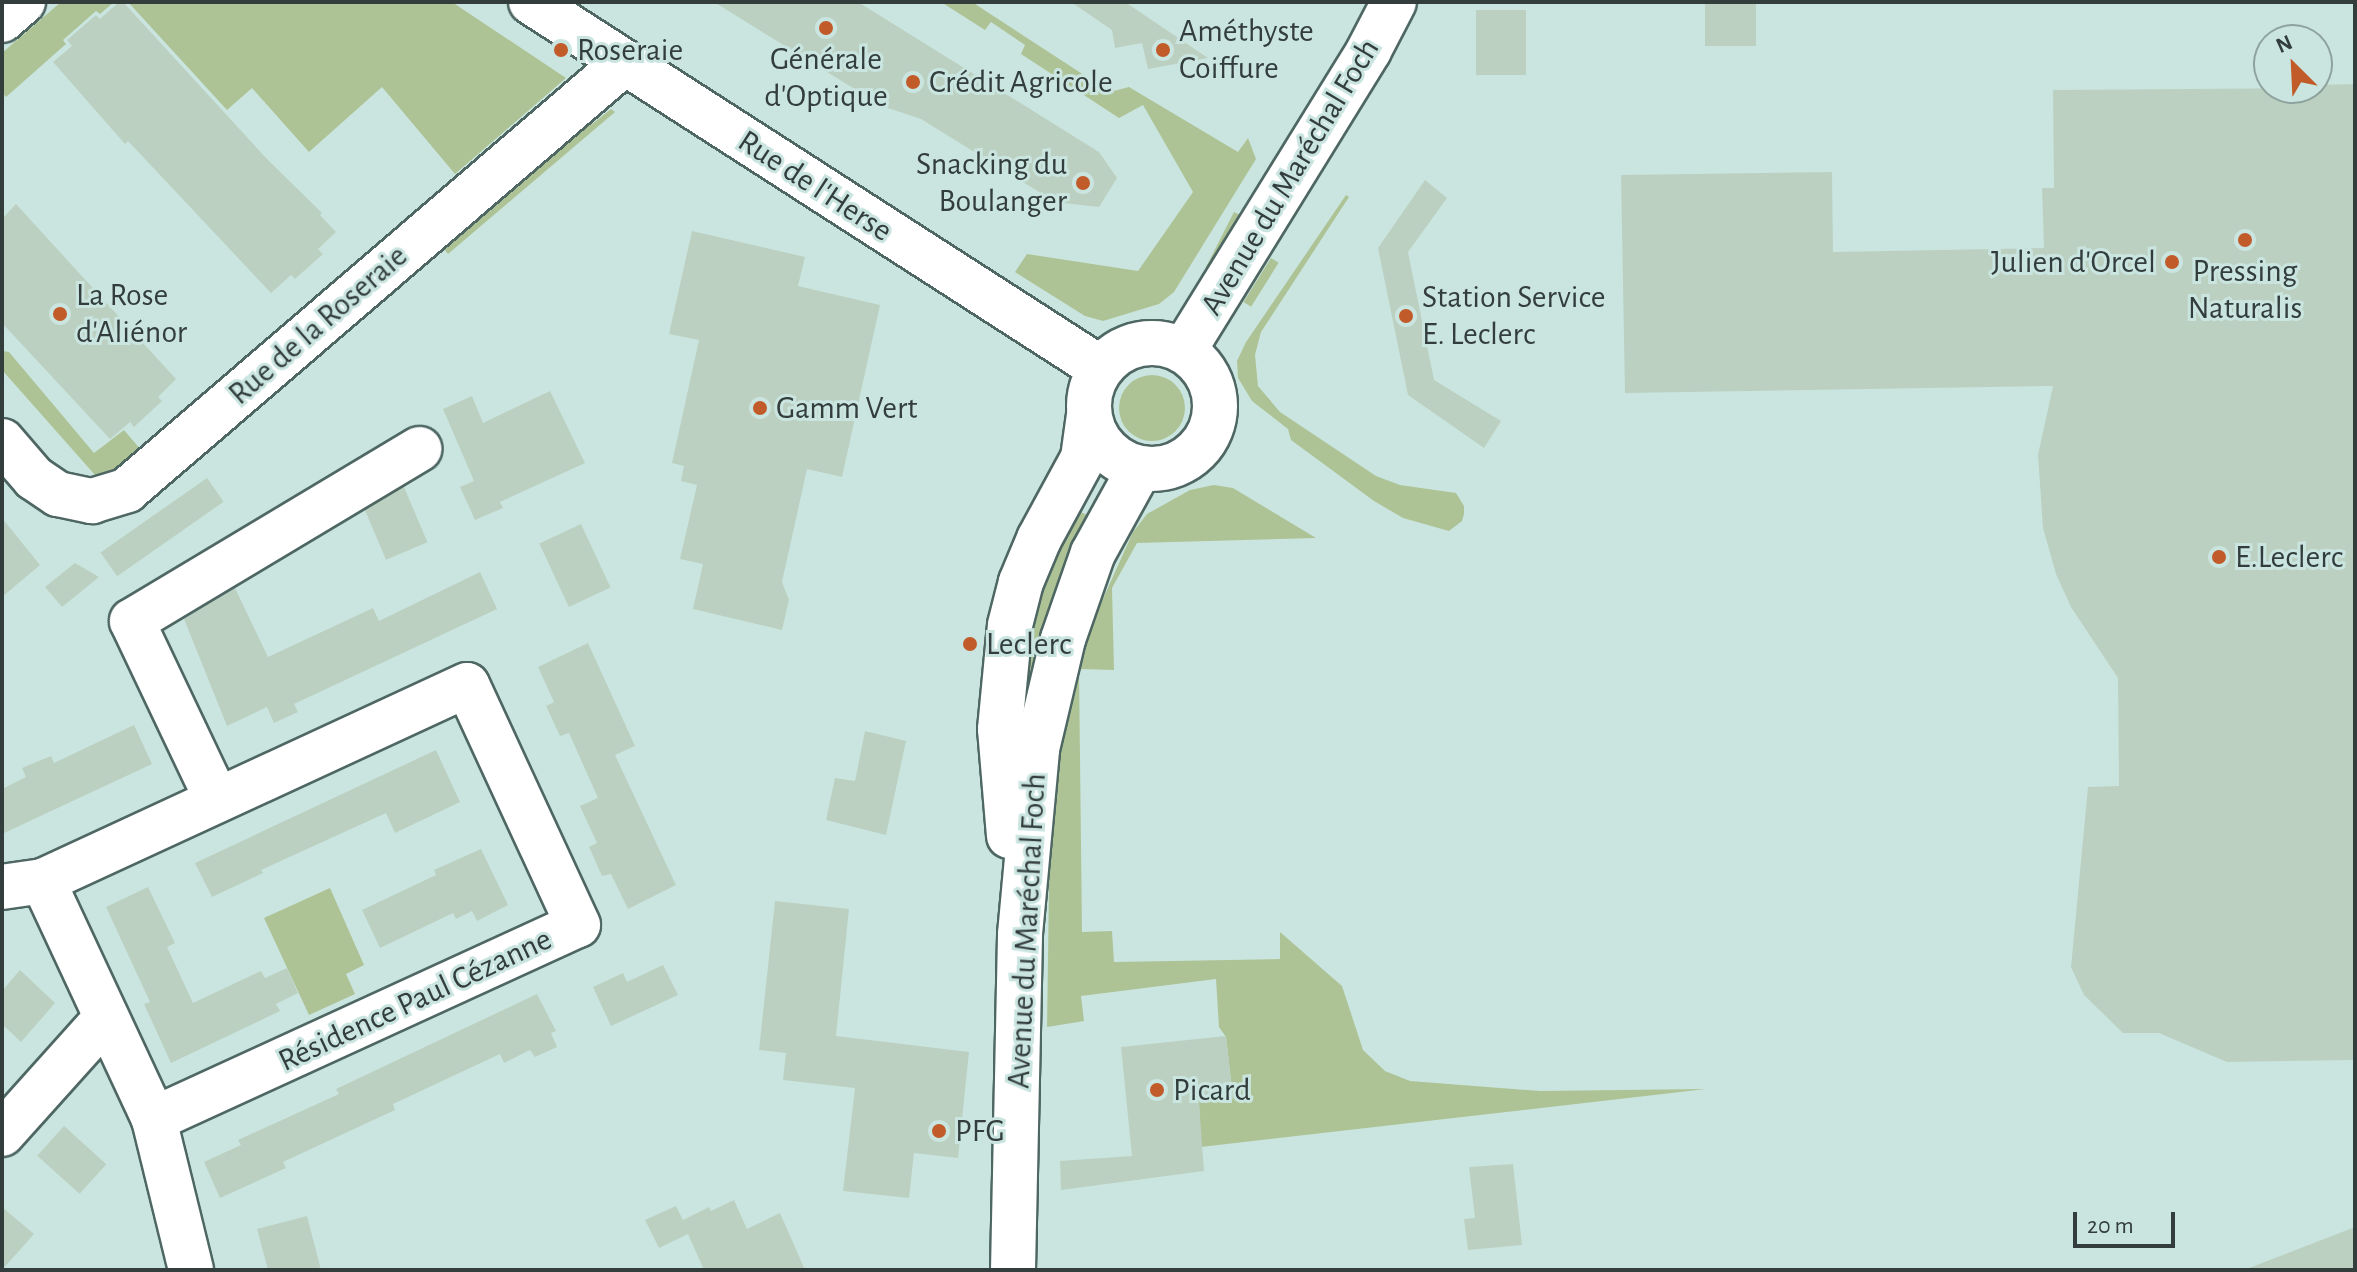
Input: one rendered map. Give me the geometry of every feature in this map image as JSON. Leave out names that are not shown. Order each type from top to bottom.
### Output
[{"type":"street","points":[[2,20],[23,2]]},
{"type":"street","name":"Rue de l'Herse","points":[[531,2],[1100,368]]},
{"type":"street","name":"Avenue du Maréchal Foch","points":[[1184,350],[1369,50],[1394,2]]},
{"type":"street","name":"Rue de la Roseraie","points":[[2,441],[34,478],[58,494],[92,501],[127,490],[623,64]]},
{"type":"street","points":[[1020,934],[1000,729],[1010,625],[1021,582],[1039,539],[1083,458],[1089,415],[1088,398],[1100,368],[1130,346],[1148,342],[1184,350],[1210,378],[1215,414],[1210,432],[1198,449],[1181,462],[1161,468],[1125,464],[1106,449],[1093,430],[1089,415]]},
{"type":"street","points":[[217,800],[132,621],[419,449]]},
{"type":"street","name":"Avenue du Maréchal Foch","points":[[1013,1270],[1020,934],[1037,749],[1055,669],[1093,553],[1140,468]]},
{"type":"street","name":"Résidence Paul Cézanne","points":[[154,1119],[578,925],[467,685],[217,800],[23,884],[106,1018],[154,1119],[191,1270]]},
{"type":"street","points":[[2,1134],[106,1018]]},
{"type":"green space","points":[[61,2],[114,2],[100,14],[96,11],[63,40],[66,44],[6,97],[2,92],[2,53]]},
{"type":"green space","points":[[128,2],[452,2],[566,78],[455,174],[382,87],[309,152],[252,88],[227,110]]},
{"type":"green space","points":[[941,2],[972,2],[1110,92],[1129,87],[1238,152],[1248,138],[1256,159],[1174,292],[1159,304],[1103,321],[1085,316],[1015,272],[1027,254],[1138,271],[1193,192],[1143,105],[1119,118],[1021,54],[1025,45],[991,22],[985,30]]},
{"type":"green space","points":[[611,109],[615,112],[448,254],[434,237],[580,113],[591,125]]},
{"type":"green space","points":[[1346,195],[1349,197],[1261,332],[1255,355],[1258,386],[1280,412],[1376,476],[1400,485],[1456,493],[1464,506],[1464,514],[1462,521],[1449,531],[1403,518],[1374,501],[1291,440],[1288,429],[1252,401],[1238,378],[1237,361],[1246,342]]},
{"type":"green space","points":[[1234,212],[1242,216],[1214,271],[1206,267]]},
{"type":"green space","points":[[1271,258],[1279,263],[1251,307],[1243,302]]},
{"type":"green space","points":[[2,351],[9,352],[94,453],[124,430],[141,450],[111,474],[95,475],[2,370]]},
{"type":"green space","points":[[1145,375],[1159,375],[1171,380],[1180,389],[1185,408],[1183,421],[1176,432],[1159,441],[1145,441],[1133,436],[1124,427],[1119,415],[1119,401],[1124,389],[1133,380]]},
{"type":"green space","points":[[1214,485],[1233,488],[1316,538],[1137,543],[1112,588],[1114,670],[1079,669],[1093,621],[1133,532],[1147,514],[1190,490]]},
{"type":"green space","points":[[1073,509],[1095,518],[1024,770],[1015,693],[1025,610]]},
{"type":"green space","points":[[1079,669],[1082,932],[1112,931],[1114,962],[1280,959],[1280,932],[1342,986],[1363,1050],[1385,1071],[1410,1081],[1540,1091],[1706,1089],[1201,1147],[1199,1103],[1233,1099],[1226,1037],[1219,1027],[1216,979],[1081,996],[1084,1021],[1047,1027],[1050,816],[1059,757]]},
{"type":"green space","points":[[330,888],[364,965],[346,974],[355,994],[309,1015],[264,918]]},
{"type":"building","points":[[123,2],[266,158],[322,213],[320,215],[336,232],[318,249],[323,254],[295,279],[291,275],[271,293],[128,141],[125,144],[53,62],[72,46],[67,40],[96,15],[100,19]]},
{"type":"building","points":[[714,2],[858,2],[1099,152],[1117,178],[1099,207],[1055,202],[921,119],[882,106]]},
{"type":"building","points":[[1071,2],[1125,2],[1208,58],[1148,69],[1142,43],[1115,48],[1112,30]]},
{"type":"building","points":[[1705,2],[1756,2],[1756,46],[1705,46]]},
{"type":"building","points":[[1476,10],[1526,10],[1526,75],[1476,75]]},
{"type":"building","name":"E.Leclerc","points":[[2355,84],[2355,1060],[2227,1062],[2159,1033],[2123,1033],[2084,995],[2071,967],[2088,787],[2119,786],[2118,678],[2071,607],[2056,574],[2043,528],[2038,455],[2053,386],[1625,393],[1621,175],[1832,172],[1833,252],[2044,248],[2042,188],[2054,188],[2053,90],[2253,88],[2253,104],[2333,104],[2333,85]]},
{"type":"building","name":"Station Service E. Leclerc","points":[[1425,180],[1447,198],[1408,252],[1434,380],[1501,421],[1484,448],[1408,395],[1378,248]]},
{"type":"building","name":"La Rose d'Aliénor","points":[[16,204],[176,379],[158,397],[162,401],[134,427],[130,422],[110,439],[2,323],[2,219]]},
{"type":"building","points":[[692,231],[805,257],[798,286],[880,305],[842,477],[807,469],[782,582],[789,600],[782,630],[693,609],[703,564],[680,559],[697,485],[681,481],[684,466],[672,463],[699,340],[669,334]]},
{"type":"building","points":[[550,391],[585,463],[500,502],[503,508],[475,520],[460,487],[474,481],[443,409],[472,396],[483,423]]},
{"type":"building","points":[[207,478],[224,502],[117,576],[101,553]]},
{"type":"building","points":[[404,487],[427,542],[386,560],[363,505]]},
{"type":"building","points":[[2,518],[40,565],[2,597]]},
{"type":"building","points":[[581,524],[611,587],[569,607],[539,543]]},
{"type":"building","points":[[75,563],[99,577],[62,607],[45,587]]},
{"type":"building","points":[[480,572],[497,609],[294,704],[298,712],[274,723],[267,707],[227,726],[184,619],[235,588],[268,657],[373,608],[379,621]]},
{"type":"building","points":[[588,643],[635,746],[615,755],[676,885],[628,909],[611,874],[602,876],[589,847],[597,843],[580,806],[598,798],[569,733],[560,736],[546,706],[554,702],[538,667]]},
{"type":"building","points":[[134,725],[152,764],[2,834],[2,789],[26,777],[22,768],[51,756],[54,763]]},
{"type":"building","points":[[865,731],[906,741],[886,835],[826,820],[835,778],[855,781]]},
{"type":"building","points":[[436,750],[460,802],[395,833],[386,813],[261,870],[263,873],[212,897],[195,863]]},
{"type":"building","points":[[481,849],[508,905],[477,921],[472,911],[456,919],[453,913],[380,948],[362,910],[436,875],[434,870]]},
{"type":"building","points":[[148,887],[175,943],[167,947],[193,1003],[261,971],[265,978],[287,968],[298,993],[276,1004],[280,1011],[171,1063],[144,1004],[150,1002],[106,907]]},
{"type":"building","points":[[775,901],[849,909],[836,1036],[969,1052],[958,1158],[914,1153],[909,1198],[843,1191],[855,1088],[783,1080],[786,1053],[759,1050]]},
{"type":"building","points":[[663,965],[678,995],[611,1026],[593,987],[623,973],[627,982]]},
{"type":"building","points":[[20,970],[55,1003],[21,1042],[2,1024],[2,991]]},
{"type":"building","points":[[537,994],[556,1031],[551,1033],[557,1047],[535,1057],[530,1050],[504,1063],[500,1054],[393,1104],[395,1110],[283,1162],[286,1168],[220,1198],[204,1162],[241,1145],[238,1140],[339,1094],[336,1089]]},
{"type":"building","points":[[1226,1036],[1233,1099],[1199,1103],[1204,1171],[1061,1190],[1060,1161],[1132,1156],[1121,1047]]},
{"type":"building","points":[[64,1126],[106,1164],[80,1194],[37,1156]]},
{"type":"building","points":[[1513,1164],[1522,1245],[1468,1250],[1464,1219],[1475,1218],[1469,1167]]},
{"type":"building","points":[[734,1200],[747,1229],[780,1213],[805,1270],[704,1270],[688,1234],[659,1248],[645,1220],[676,1206],[683,1220],[709,1207],[711,1211]]},
{"type":"building","points":[[2,1207],[34,1234],[2,1270]]},
{"type":"building","points":[[307,1216],[321,1270],[268,1270],[257,1229]]},
{"type":"building","points":[[2355,1227],[2355,1270],[2249,1268]]},
{"type":"place","name":"Générale d'Optique","points":[[826,28]]},
{"type":"place","name":"Roseraie","points":[[561,50]]},
{"type":"place","name":"Améthyste Coiffure","points":[[1163,50]]},
{"type":"place","name":"Crédit Agricole","points":[[913,82]]},
{"type":"place","name":"Snacking du Boulanger","points":[[1083,183]]},
{"type":"place","name":"Pressing Naturalis","points":[[2245,240]]},
{"type":"place","name":"Julien d'Orcel","points":[[2172,262]]},
{"type":"place","name":"La Rose d'Aliénor","points":[[60,314]]},
{"type":"place","name":"Station Service E. Leclerc","points":[[1406,316]]},
{"type":"place","name":"Gamm Vert","points":[[760,408]]},
{"type":"place","name":"E.Leclerc","points":[[2219,557]]},
{"type":"place","name":"Leclerc","points":[[970,644]]},
{"type":"place","name":"Picard","points":[[1157,1090]]},
{"type":"place","name":"PFG","points":[[939,1131]]}]
